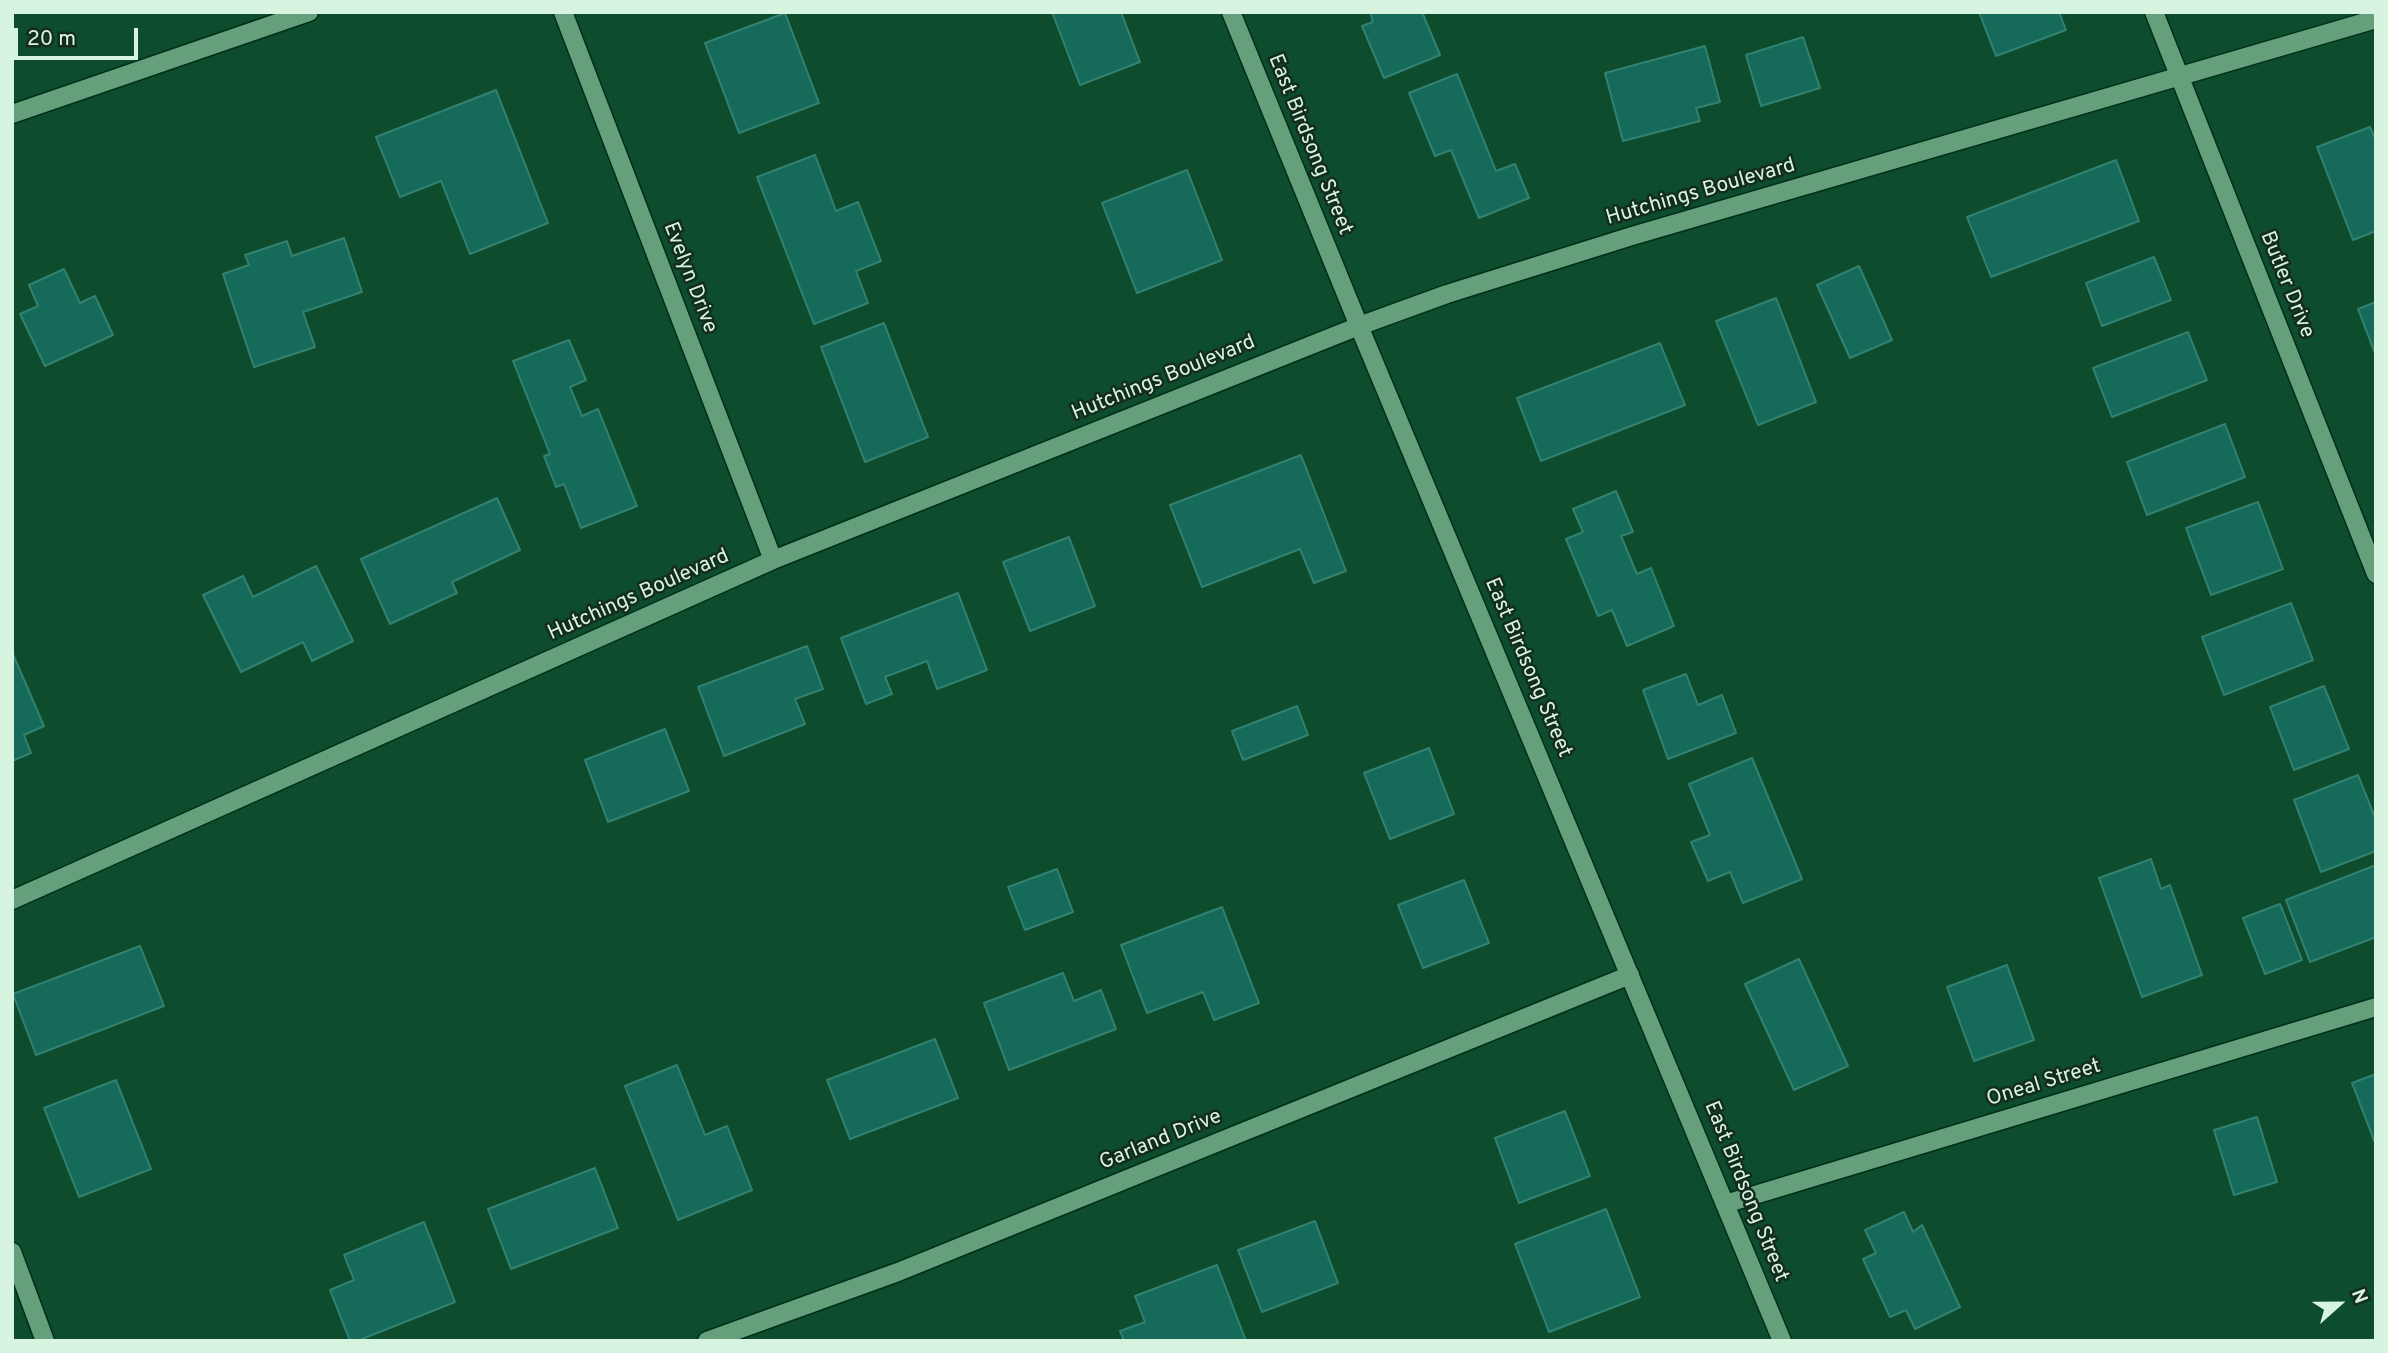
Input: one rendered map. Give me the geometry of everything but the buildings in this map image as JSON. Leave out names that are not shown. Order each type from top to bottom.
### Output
[{"type":"street","points":[[12,114],[309,12]]},
{"type":"street","name":"Evelyn Drive","points":[[563,12],[773,560]]},
{"type":"street","name":"East Birdsong Street","points":[[1231,12],[1782,1341]]},
{"type":"street","name":"Butler Drive","points":[[2154,12],[2376,574]]},
{"type":"street","name":"Hutchings Boulevard","points":[[12,900],[773,560],[1359,326],[1447,294],[1632,236],[2376,19]]},
{"type":"street","name":"Garland Drive","points":[[707,1341],[898,1272],[1630,975]]},
{"type":"street","name":"Oneal Street","points":[[1726,1204],[2376,1007]]},
{"type":"street","points":[[12,1252],[45,1341]]}]
